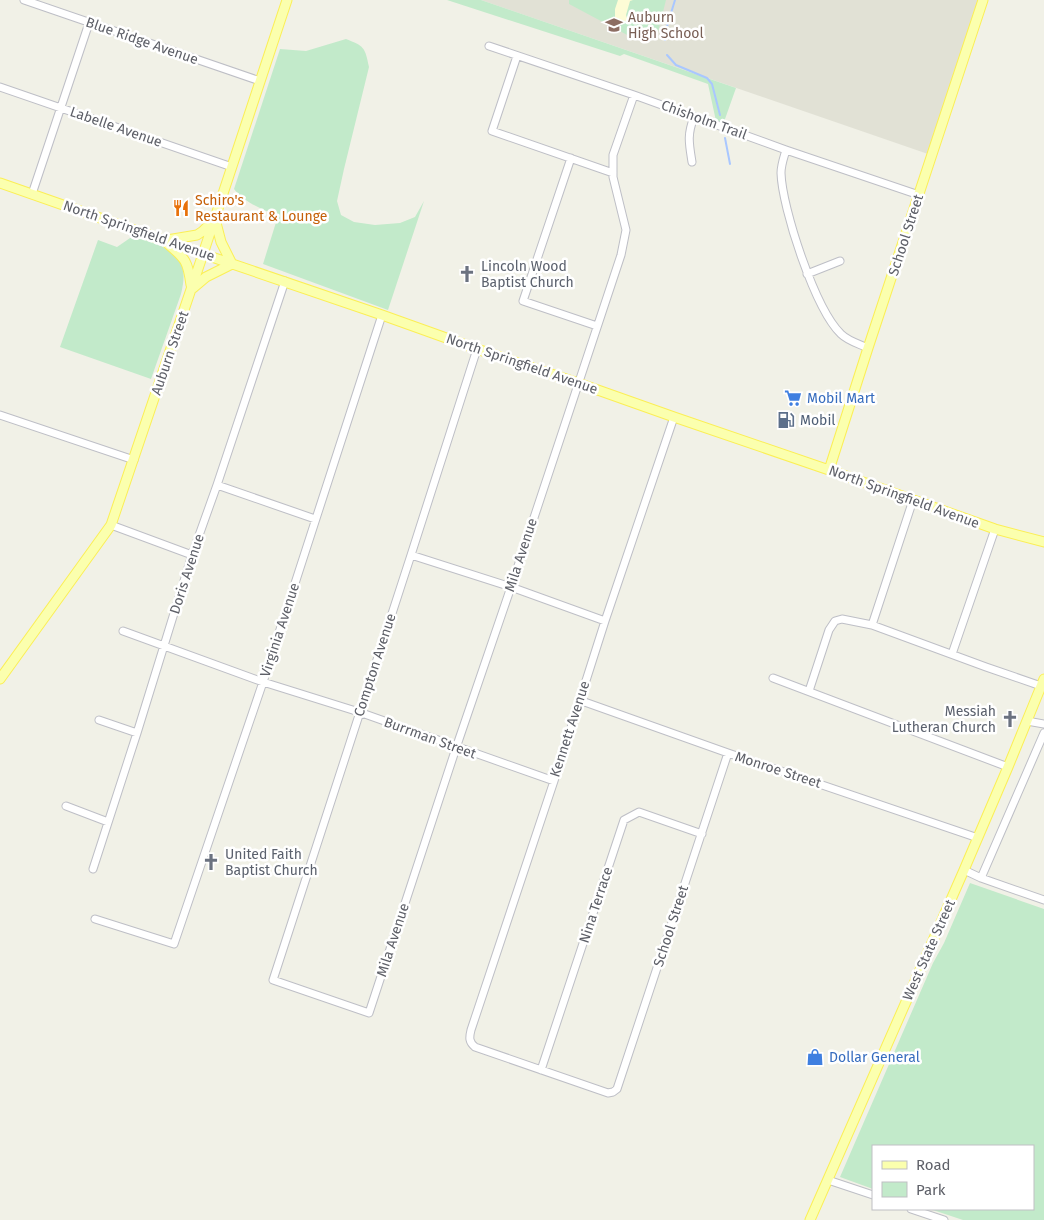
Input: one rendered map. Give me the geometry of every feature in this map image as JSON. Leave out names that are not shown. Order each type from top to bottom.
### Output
[{"type":"main road","name":"Auburn Street","points":[[0,679],[111,525],[192,289],[287,0]]},
{"type":"main road","name":"School Street","points":[[829,470],[983,0]]},
{"type":"main road","name":"North Springfield Avenue","points":[[0,183],[995,529],[1044,542]]},
{"type":"main road","points":[[164,240],[197,235],[215,219]]},
{"type":"main road","points":[[192,289],[206,276],[232,264],[221,242],[215,219]]},
{"type":"main road","points":[[164,240],[185,259],[192,289]]},
{"type":"main road","name":"West State Street","points":[[810,1220],[978,838],[1042,682]]},
{"type":"street","name":"Blue Ridge Avenue","points":[[24,0],[260,81]]},
{"type":"street","points":[[32,194],[89,23]]},
{"type":"street","name":"Chisholm Trail","points":[[489,46],[919,195]]},
{"type":"street","points":[[517,56],[492,131],[613,173]]},
{"type":"street","name":"Labelle Avenue","points":[[0,87],[232,167]]},
{"type":"street","name":"Mila Avenue","points":[[369,1013],[621,255],[626,230],[613,173],[613,155],[634,95]]},
{"type":"street","points":[[692,162],[689,140],[690,128],[694,117]]},
{"type":"street","points":[[786,150],[781,172],[783,187],[789,217],[808,274],[828,317],[840,333],[847,339],[868,348]]},
{"type":"street","points":[[571,158],[523,301],[597,326]]},
{"type":"street","points":[[808,274],[840,261]]},
{"type":"street","name":"Doris Avenue","points":[[93,869],[192,555],[285,281]]},
{"type":"street","name":"Virginia Avenue","points":[[96,919],[174,944],[264,682],[382,315]]},
{"type":"street","name":"Compton Avenue","points":[[369,1013],[272,980],[412,555],[477,349]]},
{"type":"street","points":[[0,415],[134,460]]},
{"type":"street","name":"Kennett Avenue","points":[[541,1070],[475,1047],[470,1042],[471,1030],[674,417]]},
{"type":"street","points":[[217,485],[315,519]]},
{"type":"street","points":[[872,625],[913,500]]},
{"type":"street","points":[[111,525],[192,555]]},
{"type":"street","points":[[952,654],[995,529]]},
{"type":"street","points":[[412,555],[511,587],[605,621]]},
{"type":"street","points":[[809,691],[829,630],[835,621],[842,619],[872,625],[952,654],[1042,682]]},
{"type":"street","name":"Burrman Street","points":[[122,631],[264,682],[360,712],[554,782]]},
{"type":"street","points":[[773,678],[1008,767]]},
{"type":"street","name":"Monroe Street","points":[[579,700],[978,838]]},
{"type":"street","points":[[99,720],[137,733]]},
{"type":"street","points":[[1027,721],[1044,724]]},
{"type":"street","points":[[981,878],[1044,733]]},
{"type":"street","name":"School Street","points":[[541,1070],[608,1093],[617,1089],[728,753]]},
{"type":"street","points":[[66,806],[108,822]]},
{"type":"street","name":"Nina Terrace","points":[[541,1070],[624,820],[639,812],[702,834]]},
{"type":"street","points":[[964,870],[981,878],[1044,900]]},
{"type":"street","points":[[828,1180],[872,1196]]},
{"type":"street","points":[[914,1210],[944,1220]]},
{"type":"shaded area","points":[[481,0],[978,0],[928,154]]},
{"type":"green space","points":[[447,0],[481,0],[736,88],[725,119],[726,124],[716,121],[708,84],[624,54],[620,56]]},
{"type":"green space","points":[[569,0],[666,0],[657,36],[649,41],[631,37],[569,4]]},
{"type":"green space","points":[[346,39],[363,48],[369,67],[337,201],[341,215],[354,222],[375,225],[400,223],[415,217],[424,201],[388,310],[263,264],[278,216],[249,202],[234,189],[280,49],[306,51]]},
{"type":"green space","points":[[133,236],[166,248],[174,253],[183,268],[181,294],[151,379],[60,347],[98,240],[117,247]]},
{"type":"green space","points":[[970,883],[1044,909],[1044,1220],[963,1220],[933,1210],[1034,1210],[1034,1145],[872,1145],[872,1189],[840,1177],[933,963],[944,943]]},
{"type":"sand","points":[[618,0],[633,0],[630,1],[626,15],[627,22],[615,18]]},
{"type":"waterway","points":[[665,40],[665,33],[675,0]]},
{"type":"waterway","points":[[667,55],[676,65],[707,78],[712,84],[720,115]]},
{"type":"waterway","points":[[725,138],[730,164]]},
{"type":"place","name":"Auburn High School","points":[[614,25]]},
{"type":"place","name":"Schiro's Restaurant & Lounge","points":[[181,208]]},
{"type":"place","name":"Lincoln Wood Baptist Church","points":[[467,274]]},
{"type":"place","name":"Mobil Mart","points":[[793,398]]},
{"type":"place","name":"Mobil","points":[[786,420]]},
{"type":"place","name":"Messiah Lutheran Church","points":[[1010,719]]},
{"type":"place","name":"United Faith Baptist Church","points":[[211,862]]},
{"type":"place","name":"Dollar General","points":[[815,1057]]}]
